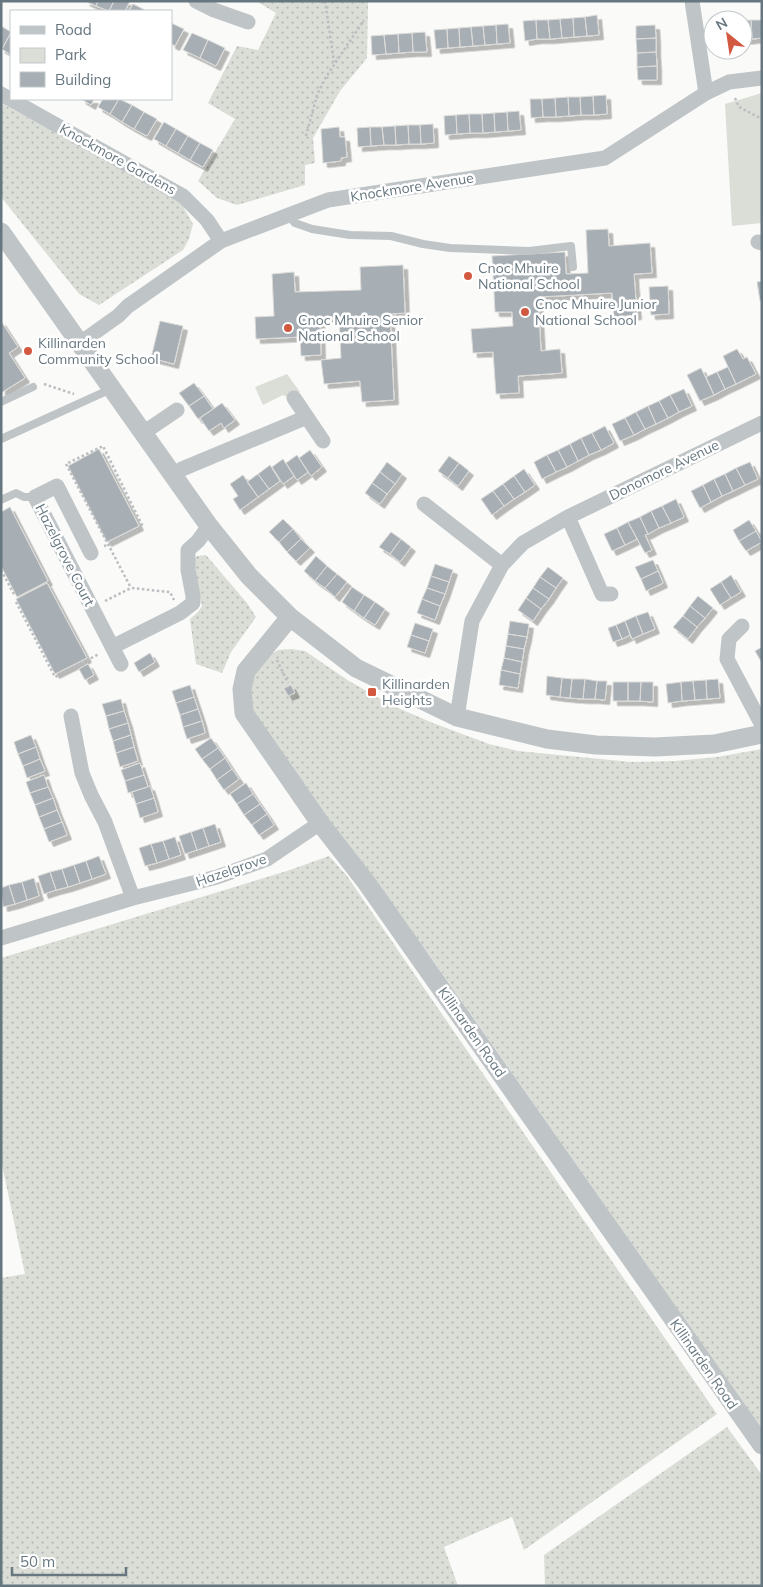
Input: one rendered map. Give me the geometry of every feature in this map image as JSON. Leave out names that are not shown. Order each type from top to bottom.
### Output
[{"type":"street","points":[[196,1],[214,10],[248,22]]},
{"type":"street","points":[[692,1],[706,93]]},
{"type":"street","name":"Knockmore Avenue","points":[[80,343],[128,306],[221,241],[328,200],[605,158],[706,93],[729,82],[762,78]]},
{"type":"street","name":"Knockmore Gardens","points":[[12,100],[183,196],[193,204],[221,241]]},
{"type":"street","points":[[1,232],[172,475],[249,576],[290,617],[356,668],[457,717],[546,739],[596,746],[655,747],[714,744],[762,734]]},
{"type":"street","points":[[294,398],[323,442]]},
{"type":"street","points":[[143,433],[177,410]]},
{"type":"street","points":[[172,475],[182,469],[307,417]]},
{"type":"street","name":"Donomore Avenue","points":[[457,717],[472,621],[502,565],[523,543],[568,517],[761,424]]},
{"type":"street","name":"Hazelgrove Court","points":[[91,553],[57,486],[35,497],[121,664]]},
{"type":"street","points":[[424,504],[502,565]]},
{"type":"street","points":[[568,517],[602,594],[610,594]]},
{"type":"street","points":[[112,647],[180,612],[193,603],[194,596],[188,570],[188,550],[198,541],[209,526]]},
{"type":"street","name":"Killinarden Road","points":[[290,617],[246,671],[242,689],[244,713],[320,823],[366,882],[762,1445]]},
{"type":"street","points":[[742,626],[728,639],[727,659],[762,725]]},
{"type":"street","points":[[71,716],[82,773],[90,795],[105,822],[133,898]]},
{"type":"street","name":"Hazelgrove","points":[[1,938],[133,898],[217,877],[267,859],[320,823]]},
{"type":"lane","points":[[288,215],[295,223],[312,229],[350,235],[391,236],[450,248],[529,251],[571,246],[573,267]]},
{"type":"lane","points":[[1,402],[33,388]]},
{"type":"lane","points":[[1,439],[112,388]]},
{"type":"lane","points":[[1,500],[16,492],[24,497],[35,497]]},
{"type":"path","points":[[325,1],[334,63]]},
{"type":"path","points":[[306,136],[317,95],[334,63],[364,20]]},
{"type":"path","points":[[735,98],[739,107],[762,119]]},
{"type":"path","points":[[33,388],[42,384],[76,394]]},
{"type":"path","points":[[108,545],[143,527],[102,446],[66,464],[108,545],[131,588]]},
{"type":"path","points":[[1,570],[15,596]]},
{"type":"path","points":[[92,608],[131,588],[170,592],[180,612]]},
{"type":"path","points":[[16,602],[55,677],[112,647]]},
{"type":"path","points":[[277,660],[288,684]]},
{"type":"green space","points":[[256,1],[368,1],[367,58],[340,91],[313,138],[315,163],[305,165],[305,185],[237,205],[217,198],[198,181],[235,119],[208,103],[237,46],[258,50],[276,13]]},
{"type":"green space","points":[[762,93],[762,223],[732,226],[725,104]]},
{"type":"green space","points":[[1,103],[180,201],[193,224],[189,239],[183,250],[99,305],[79,294],[1,197]]},
{"type":"green space","points":[[287,374],[300,392],[287,397],[283,395],[263,405],[255,387]]},
{"type":"green space","points":[[206,555],[247,603],[256,617],[231,652],[222,673],[196,664],[190,619],[202,606],[193,566],[197,556]]},
{"type":"green space","points":[[278,650],[305,651],[349,681],[391,705],[489,744],[518,751],[631,762],[675,761],[717,757],[762,749],[762,1429],[435,963],[292,770],[253,711],[249,697],[252,678],[270,655]]},
{"type":"green space","points":[[329,856],[347,876],[717,1414],[524,1550],[512,1517],[444,1547],[458,1586],[1,1586],[1,1278],[25,1274],[1,1160],[1,958],[287,871]]},
{"type":"green space","points":[[727,1427],[762,1475],[762,1586],[545,1586],[544,1555]]},
{"type":"building","points":[[85,1],[98,1],[96,6]]},
{"type":"building","points":[[98,1],[114,1],[110,10],[96,6]]},
{"type":"building","points":[[114,1],[130,1],[126,10],[110,10]]},
{"type":"building","points":[[133,4],[145,10],[130,10]]},
{"type":"building","points":[[597,15],[599,35],[587,36],[585,17]]},
{"type":"building","points":[[585,17],[587,36],[574,37],[573,18]]},
{"type":"building","points":[[573,18],[574,37],[562,38],[560,19]]},
{"type":"building","points":[[560,19],[562,38],[550,39],[548,20]]},
{"type":"building","points":[[536,20],[537,39],[525,41],[523,21]]},
{"type":"building","points":[[536,20],[548,20],[550,39],[537,39]]},
{"type":"building","points":[[753,20],[762,20],[762,38],[753,39]]},
{"type":"building","points":[[172,23],[184,29],[175,46],[172,44]]},
{"type":"building","points":[[508,24],[510,43],[497,44],[496,25]]},
{"type":"building","points":[[496,25],[497,44],[485,45],[483,26]]},
{"type":"building","points":[[655,25],[656,38],[636,39],[636,26]]},
{"type":"building","points":[[1,26],[10,31],[10,34],[1,49]]},
{"type":"building","points":[[483,26],[485,45],[473,46],[471,27]]},
{"type":"building","points":[[471,27],[473,46],[460,47],[459,28]]},
{"type":"building","points":[[459,28],[460,47],[448,48],[447,29]]},
{"type":"building","points":[[447,29],[448,48],[436,49],[434,30]]},
{"type":"building","points":[[425,32],[427,52],[413,52],[412,33]]},
{"type":"building","points":[[192,33],[208,40],[200,58],[183,50]]},
{"type":"building","points":[[412,33],[413,52],[399,53],[398,34]]},
{"type":"building","points":[[398,34],[399,53],[386,54],[384,35]]},
{"type":"building","points":[[10,35],[10,54],[2,49]]},
{"type":"building","points":[[384,35],[386,54],[372,55],[371,36]]},
{"type":"building","points":[[656,38],[656,52],[637,53],[636,39]]},
{"type":"building","points":[[208,40],[225,48],[216,66],[200,58]]},
{"type":"building","points":[[656,52],[657,66],[637,67],[637,53]]},
{"type":"building","points":[[657,66],[657,80],[638,80],[637,67]]},
{"type":"building","points":[[606,95],[607,114],[594,115],[593,96]]},
{"type":"building","points":[[593,96],[594,115],[581,115],[580,97]]},
{"type":"building","points":[[568,97],[580,97],[581,115],[569,116]]},
{"type":"building","points":[[568,97],[569,116],[556,117],[555,98]]},
{"type":"building","points":[[555,98],[556,117],[543,117],[542,99]]},
{"type":"building","points":[[530,99],[542,99],[543,117],[531,118]]},
{"type":"building","points":[[83,100],[94,100],[91,105]]},
{"type":"building","points":[[102,100],[118,100],[110,114],[98,107]]},
{"type":"building","points":[[118,100],[132,105],[122,122],[110,114]]},
{"type":"building","points":[[132,105],[144,112],[134,129],[122,122]]},
{"type":"building","points":[[519,111],[521,130],[508,131],[507,112]]},
{"type":"building","points":[[144,112],[157,119],[147,136],[134,129]]},
{"type":"building","points":[[507,112],[508,131],[495,132],[494,113]]},
{"type":"building","points":[[494,113],[495,132],[483,133],[482,114]]},
{"type":"building","points":[[469,114],[470,133],[457,134],[456,115]]},
{"type":"building","points":[[469,114],[482,114],[483,133],[470,133]]},
{"type":"building","points":[[456,115],[457,134],[445,135],[444,116]]},
{"type":"building","points":[[164,122],[176,129],[166,146],[154,139]]},
{"type":"building","points":[[433,124],[434,143],[421,144],[420,125]]},
{"type":"building","points":[[408,125],[409,144],[396,145],[395,126]]},
{"type":"building","points":[[408,125],[420,125],[421,144],[409,144]]},
{"type":"building","points":[[395,126],[396,145],[384,145],[382,127]]},
{"type":"building","points":[[339,127],[340,137],[345,137],[347,157],[341,158],[341,161],[323,163],[321,129]]},
{"type":"building","points":[[370,127],[382,127],[384,145],[371,146]]},
{"type":"building","points":[[370,127],[371,146],[358,147],[357,128]]},
{"type":"building","points":[[176,129],[188,136],[178,153],[166,146]]},
{"type":"building","points":[[188,136],[200,143],[190,160],[178,153]]},
{"type":"building","points":[[200,143],[213,150],[203,167],[190,160]]},
{"type":"building","name":"Cnoc Mhuire Junior National School","points":[[608,229],[609,246],[650,243],[652,273],[634,274],[637,315],[614,317],[612,293],[538,297],[541,351],[560,349],[562,373],[518,376],[519,393],[496,394],[493,352],[473,353],[471,329],[513,326],[512,312],[495,312],[492,256],[565,252],[566,274],[588,273],[586,230]]},
{"type":"building","name":"Cnoc Mhuire Senior National School","points":[[403,265],[405,313],[390,314],[394,400],[362,402],[360,381],[324,384],[321,360],[341,358],[339,316],[320,318],[321,355],[301,356],[300,337],[256,339],[255,317],[274,316],[272,274],[294,272],[295,292],[361,290],[360,267]]},
{"type":"building","points":[[762,281],[762,300],[760,301],[757,282]]},
{"type":"building","points":[[668,286],[669,314],[651,315],[649,287]]},
{"type":"building","points":[[1,321],[18,347],[9,353],[25,378],[1,393]]},
{"type":"building","points":[[160,321],[183,326],[174,364],[151,358]]},
{"type":"building","points":[[737,349],[743,359],[747,357],[756,374],[736,384],[723,356]]},
{"type":"building","points":[[728,367],[736,384],[725,389],[717,372]]},
{"type":"building","points":[[701,368],[714,395],[700,401],[687,375]]},
{"type":"building","points":[[717,372],[725,389],[714,395],[706,377]]},
{"type":"building","points":[[194,383],[204,396],[189,406],[179,393]]},
{"type":"building","points":[[684,389],[692,406],[679,412],[670,395]]},
{"type":"building","points":[[670,395],[679,412],[668,418],[659,401]]},
{"type":"building","points":[[204,396],[213,409],[198,419],[189,406]]},
{"type":"building","points":[[659,401],[668,418],[656,424],[648,406]]},
{"type":"building","points":[[222,403],[235,420],[224,428],[221,423],[209,431],[200,418]]},
{"type":"building","points":[[648,406],[656,424],[645,429],[636,412]]},
{"type":"building","points":[[636,412],[645,429],[634,435],[625,418]]},
{"type":"building","points":[[625,418],[634,435],[620,441],[612,424]]},
{"type":"building","points":[[605,426],[614,443],[601,450],[592,433]]},
{"type":"building","points":[[592,433],[601,450],[589,455],[581,438]]},
{"type":"building","points":[[581,438],[589,455],[578,461],[570,444]]},
{"type":"building","points":[[570,444],[578,461],[567,467],[558,450]]},
{"type":"building","points":[[99,449],[139,526],[107,542],[68,466]]},
{"type":"building","points":[[310,450],[322,467],[311,476],[299,458]]},
{"type":"building","points":[[558,450],[567,467],[556,472],[547,455]]},
{"type":"building","points":[[297,455],[308,472],[297,480],[286,463]]},
{"type":"building","points":[[547,455],[556,472],[542,479],[534,462]]},
{"type":"building","points":[[449,456],[459,463],[448,478],[438,471]]},
{"type":"building","points":[[283,459],[294,476],[283,484],[272,467]]},
{"type":"building","points":[[387,462],[402,474],[395,484],[380,472]]},
{"type":"building","points":[[750,462],[758,479],[745,485],[736,468]]},
{"type":"building","points":[[459,463],[469,471],[458,486],[448,478]]},
{"type":"building","points":[[270,465],[280,481],[269,489],[258,474]]},
{"type":"building","points":[[736,468],[745,485],[733,491],[725,474]]},
{"type":"building","points":[[524,469],[535,485],[525,492],[514,476]]},
{"type":"building","points":[[380,472],[395,484],[387,494],[372,483]]},
{"type":"building","points":[[258,474],[269,489],[258,497],[247,482]]},
{"type":"building","points":[[725,474],[733,491],[722,496],[714,479]]},
{"type":"building","points":[[243,475],[258,497],[240,510],[233,499],[238,496],[230,484]]},
{"type":"building","points":[[514,476],[525,492],[514,499],[503,484]]},
{"type":"building","points":[[714,479],[722,496],[711,502],[703,485]]},
{"type":"building","points":[[372,483],[387,494],[380,504],[365,493]]},
{"type":"building","points":[[503,484],[514,499],[504,506],[493,491]]},
{"type":"building","points":[[703,485],[711,502],[700,508],[691,491]]},
{"type":"building","points":[[493,491],[504,506],[492,515],[481,499]]},
{"type":"building","points":[[676,499],[684,517],[671,523],[662,506]]},
{"type":"building","points":[[662,506],[671,523],[659,528],[651,511]]},
{"type":"building","points":[[10,507],[48,581],[17,597],[1,566],[1,512]]},
{"type":"building","points":[[651,511],[659,528],[648,534],[640,517]]},
{"type":"building","points":[[640,517],[648,534],[645,535],[652,550],[645,553],[628,522]]},
{"type":"building","points":[[283,519],[293,529],[279,542],[269,532]]},
{"type":"building","points":[[749,520],[756,531],[739,541],[733,530]]},
{"type":"building","points":[[628,522],[637,539],[625,545],[617,528]]},
{"type":"building","points":[[617,528],[625,545],[612,551],[604,534]]},
{"type":"building","points":[[293,529],[301,539],[287,552],[279,542]]},
{"type":"building","points":[[756,531],[762,542],[746,551],[739,541]]},
{"type":"building","points":[[391,532],[401,539],[390,554],[379,547]]},
{"type":"building","points":[[301,539],[310,548],[296,561],[287,552]]},
{"type":"building","points":[[401,539],[411,547],[400,562],[390,554]]},
{"type":"building","points":[[316,556],[327,566],[315,581],[304,571]]},
{"type":"building","points":[[653,560],[658,571],[641,579],[635,567]]},
{"type":"building","points":[[435,564],[453,570],[449,582],[431,576]]},
{"type":"building","points":[[327,566],[337,574],[325,588],[315,581]]},
{"type":"building","points":[[548,567],[563,578],[556,588],[540,577]]},
{"type":"building","points":[[658,571],[663,583],[646,591],[641,579]]},
{"type":"building","points":[[337,574],[347,582],[335,597],[325,588]]},
{"type":"building","points":[[731,575],[741,592],[731,598],[721,582]]},
{"type":"building","points":[[431,576],[449,582],[445,594],[427,588]]},
{"type":"building","points":[[540,577],[556,588],[549,599],[533,588]]},
{"type":"building","points":[[721,582],[731,598],[720,605],[710,589]]},
{"type":"building","points":[[47,583],[87,658],[55,674],[16,599]]},
{"type":"building","points":[[352,587],[364,595],[354,611],[342,602]]},
{"type":"building","points":[[427,588],[445,594],[440,606],[422,599]]},
{"type":"building","points":[[533,588],[549,599],[541,609],[526,598]]},
{"type":"building","points":[[364,595],[375,602],[364,618],[354,611]]},
{"type":"building","points":[[698,596],[713,608],[705,618],[690,606]]},
{"type":"building","points":[[526,598],[541,609],[533,621],[518,610]]},
{"type":"building","points":[[422,599],[440,606],[435,620],[417,613]]},
{"type":"building","points":[[375,602],[385,609],[375,625],[364,618]]},
{"type":"building","points":[[690,606],[705,618],[697,627],[683,616]]},
{"type":"building","points":[[648,612],[655,629],[643,634],[636,616]]},
{"type":"building","points":[[636,616],[643,634],[632,639],[625,621]]},
{"type":"building","points":[[683,616],[697,627],[688,639],[673,627]]},
{"type":"building","points":[[510,621],[529,624],[527,637],[508,634]]},
{"type":"building","points":[[625,621],[630,635],[622,639],[616,625]]},
{"type":"building","points":[[415,623],[433,629],[429,641],[411,635]]},
{"type":"building","points":[[616,625],[622,639],[613,642],[608,628]]},
{"type":"building","points":[[508,634],[527,637],[524,649],[506,646]]},
{"type":"building","points":[[411,635],[429,641],[425,653],[407,647]]},
{"type":"building","points":[[506,646],[524,649],[522,662],[504,658]]},
{"type":"building","points":[[762,647],[762,663],[755,651]]},
{"type":"building","points":[[150,653],[155,662],[139,672],[134,663]]},
{"type":"building","points":[[504,658],[522,662],[520,674],[501,670]]},
{"type":"building","points":[[88,664],[94,675],[85,680],[79,669]]},
{"type":"building","points":[[501,670],[520,674],[518,688],[499,685]]},
{"type":"building","points":[[547,676],[562,678],[560,697],[546,695]]},
{"type":"building","points":[[562,678],[572,679],[570,698],[560,697]]},
{"type":"building","points":[[572,679],[585,679],[583,699],[570,698]]},
{"type":"building","points":[[585,679],[597,681],[595,699],[583,699]]},
{"type":"building","points":[[718,679],[720,698],[707,699],[706,680]]},
{"type":"building","points":[[706,680],[707,699],[695,700],[693,681]]},
{"type":"building","points":[[597,681],[607,681],[605,700],[595,699]]},
{"type":"building","points":[[693,681],[695,700],[682,701],[681,682]]},
{"type":"building","points":[[613,682],[628,682],[628,701],[613,701]]},
{"type":"building","points":[[628,682],[641,682],[640,701],[628,701]]},
{"type":"building","points":[[641,682],[653,682],[653,702],[640,701]]},
{"type":"building","points":[[681,682],[682,701],[668,703],[666,684]]},
{"type":"building","points":[[190,685],[194,697],[176,703],[172,691]]},
{"type":"building","points":[[291,685],[295,693],[288,696],[284,688]]},
{"type":"building","points":[[194,697],[198,709],[180,715],[176,703]]},
{"type":"building","points":[[121,699],[124,711],[106,716],[102,704]]},
{"type":"building","points":[[198,709],[202,721],[183,727],[180,715]]},
{"type":"building","points":[[124,711],[128,723],[109,729],[106,716]]},
{"type":"building","points":[[202,721],[205,733],[187,739],[183,727]]},
{"type":"building","points":[[128,723],[131,735],[113,741],[109,729]]},
{"type":"building","points":[[31,735],[36,747],[18,754],[14,742]]},
{"type":"building","points":[[131,735],[134,747],[116,753],[113,741]]},
{"type":"building","points":[[211,738],[218,748],[202,759],[195,749]]},
{"type":"building","points":[[36,747],[40,759],[23,766],[18,754]]},
{"type":"building","points":[[134,747],[138,761],[120,767],[116,753]]},
{"type":"building","points":[[218,748],[225,758],[210,769],[202,759]]},
{"type":"building","points":[[225,758],[232,769],[217,780],[210,769]]},
{"type":"building","points":[[40,759],[45,771],[27,778],[23,766]]},
{"type":"building","points":[[140,763],[144,775],[125,781],[121,770]]},
{"type":"building","points":[[232,769],[239,779],[224,790],[217,780]]},
{"type":"building","points":[[44,775],[48,787],[30,793],[26,782]]},
{"type":"building","points":[[144,775],[148,787],[128,793],[125,781]]},
{"type":"building","points":[[246,783],[253,794],[237,804],[230,794]]},
{"type":"building","points":[[150,786],[154,798],[136,804],[132,792]]},
{"type":"building","points":[[48,787],[53,798],[35,805],[30,793]]},
{"type":"building","points":[[253,794],[260,804],[244,815],[237,804]]},
{"type":"building","points":[[53,798],[57,810],[39,817],[35,805]]},
{"type":"building","points":[[154,798],[158,812],[140,818],[136,804]]},
{"type":"building","points":[[260,804],[267,814],[252,825],[244,815]]},
{"type":"building","points":[[57,810],[62,822],[44,829],[39,817]]},
{"type":"building","points":[[267,814],[274,825],[259,835],[252,825]]},
{"type":"building","points":[[62,822],[67,835],[49,842],[44,829]]},
{"type":"building","points":[[215,824],[221,842],[209,846],[203,828]]},
{"type":"building","points":[[203,828],[209,846],[197,850],[191,832]]},
{"type":"building","points":[[191,832],[197,850],[185,854],[179,836]]},
{"type":"building","points":[[175,837],[181,855],[169,859],[163,841]]},
{"type":"building","points":[[163,841],[169,859],[157,863],[151,844]]},
{"type":"building","points":[[151,844],[157,863],[145,866],[139,848]]},
{"type":"building","points":[[99,856],[106,874],[92,879],[86,861]]},
{"type":"building","points":[[86,861],[92,879],[80,883],[74,865]]},
{"type":"building","points":[[74,865],[80,883],[68,887],[62,869]]},
{"type":"building","points":[[62,869],[68,887],[56,890],[50,872]]},
{"type":"building","points":[[50,872],[56,890],[44,894],[38,876]]},
{"type":"building","points":[[34,878],[39,896],[27,900],[22,882]]},
{"type":"building","points":[[22,882],[27,900],[15,904],[9,885]]},
{"type":"building","points":[[9,885],[15,904],[3,907],[1,888]]},
{"type":"place","name":"Cnoc Mhuire National School","points":[[468,276]]},
{"type":"place","name":"Cnoc Mhuire Junior National School","points":[[525,312]]},
{"type":"place","name":"Cnoc Mhuire Senior National School","points":[[288,328]]},
{"type":"place","name":"Killinarden Community School","points":[[28,351]]},
{"type":"place","name":"Killinarden Heights","points":[[372,692]]}]
